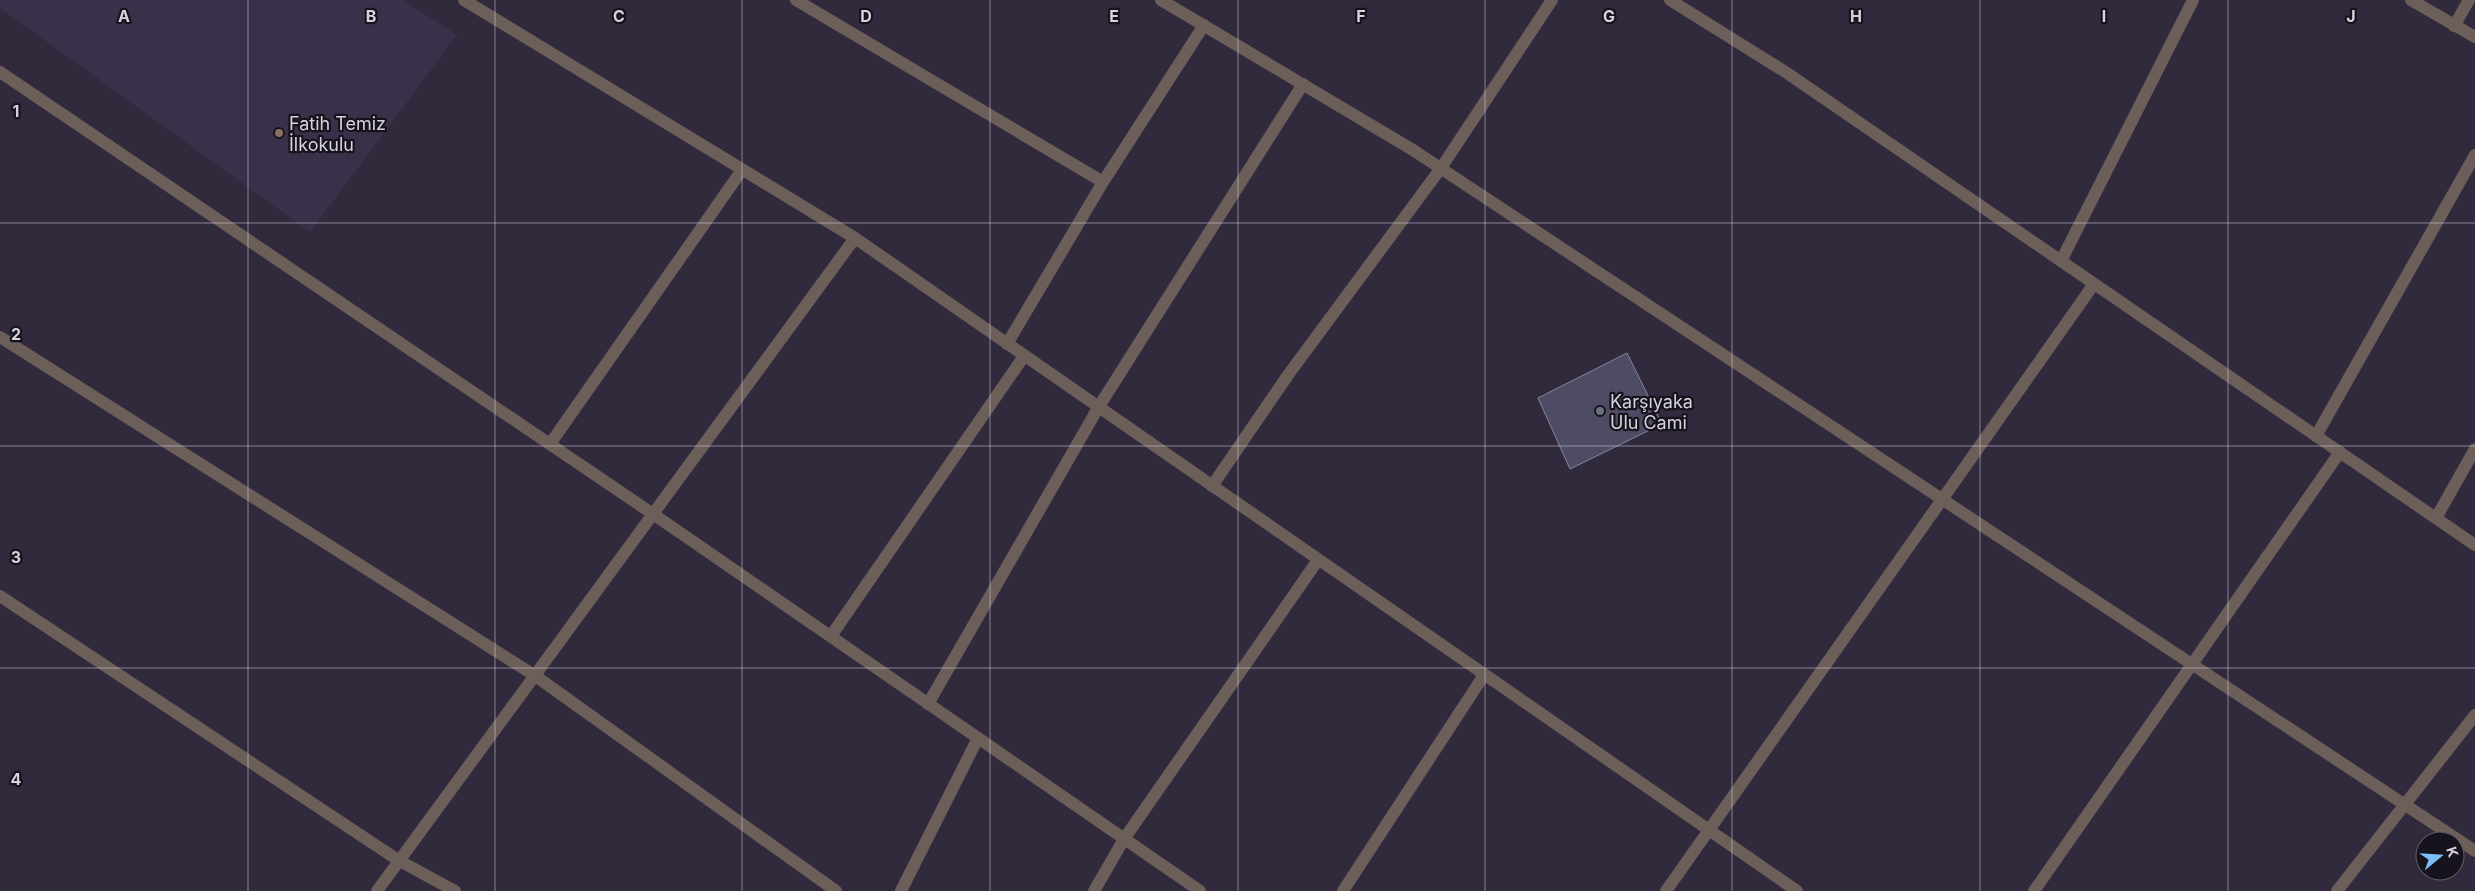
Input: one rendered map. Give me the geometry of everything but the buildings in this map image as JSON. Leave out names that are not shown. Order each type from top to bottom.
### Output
[{"type":"street","points":[[464,0],[855,238],[1797,891]]},
{"type":"street","points":[[796,0],[1103,182]]},
{"type":"street","points":[[1161,0],[1440,168],[2404,806],[2475,851]]},
{"type":"street","points":[[1212,486],[1288,375],[1440,168],[1552,0]]},
{"type":"street","points":[[1670,0],[1787,73],[2475,545]]},
{"type":"street","points":[[2061,261],[2193,0]]},
{"type":"street","points":[[2411,0],[2475,38]]},
{"type":"street","points":[[2454,26],[2469,0]]},
{"type":"street","points":[[1006,344],[1103,182],[1204,25]]},
{"type":"street","points":[[0,72],[653,514],[1200,891]]},
{"type":"street","points":[[928,704],[1098,408],[1303,84]]},
{"type":"street","points":[[2316,436],[2475,155]]},
{"type":"street","points":[[550,444],[742,170]]},
{"type":"street","points":[[377,891],[855,238]]},
{"type":"street","points":[[1666,891],[2094,284]]},
{"type":"street","points":[[0,337],[534,675],[836,891]]},
{"type":"street","points":[[830,636],[1024,356]]},
{"type":"street","points":[[2436,518],[2475,449]]},
{"type":"street","points":[[2034,891],[2340,452]]},
{"type":"street","points":[[1094,891],[1124,839],[1318,560]]},
{"type":"street","points":[[0,596],[398,860],[455,891]]},
{"type":"street","points":[[1344,891],[1484,674]]},
{"type":"street","points":[[2337,891],[2475,715]]},
{"type":"street","points":[[902,891],[978,738]]},
{"type":"shaded area","name":"Fatih Temiz İlkokulu","points":[[0,0],[403,0],[457,35],[310,232],[0,8]]},
{"type":"place","name":"Fatih Temiz İlkokulu","points":[[279,133]]},
{"type":"place","name":"Karşıyaka Ulu Cami","points":[[1600,411]]}]
